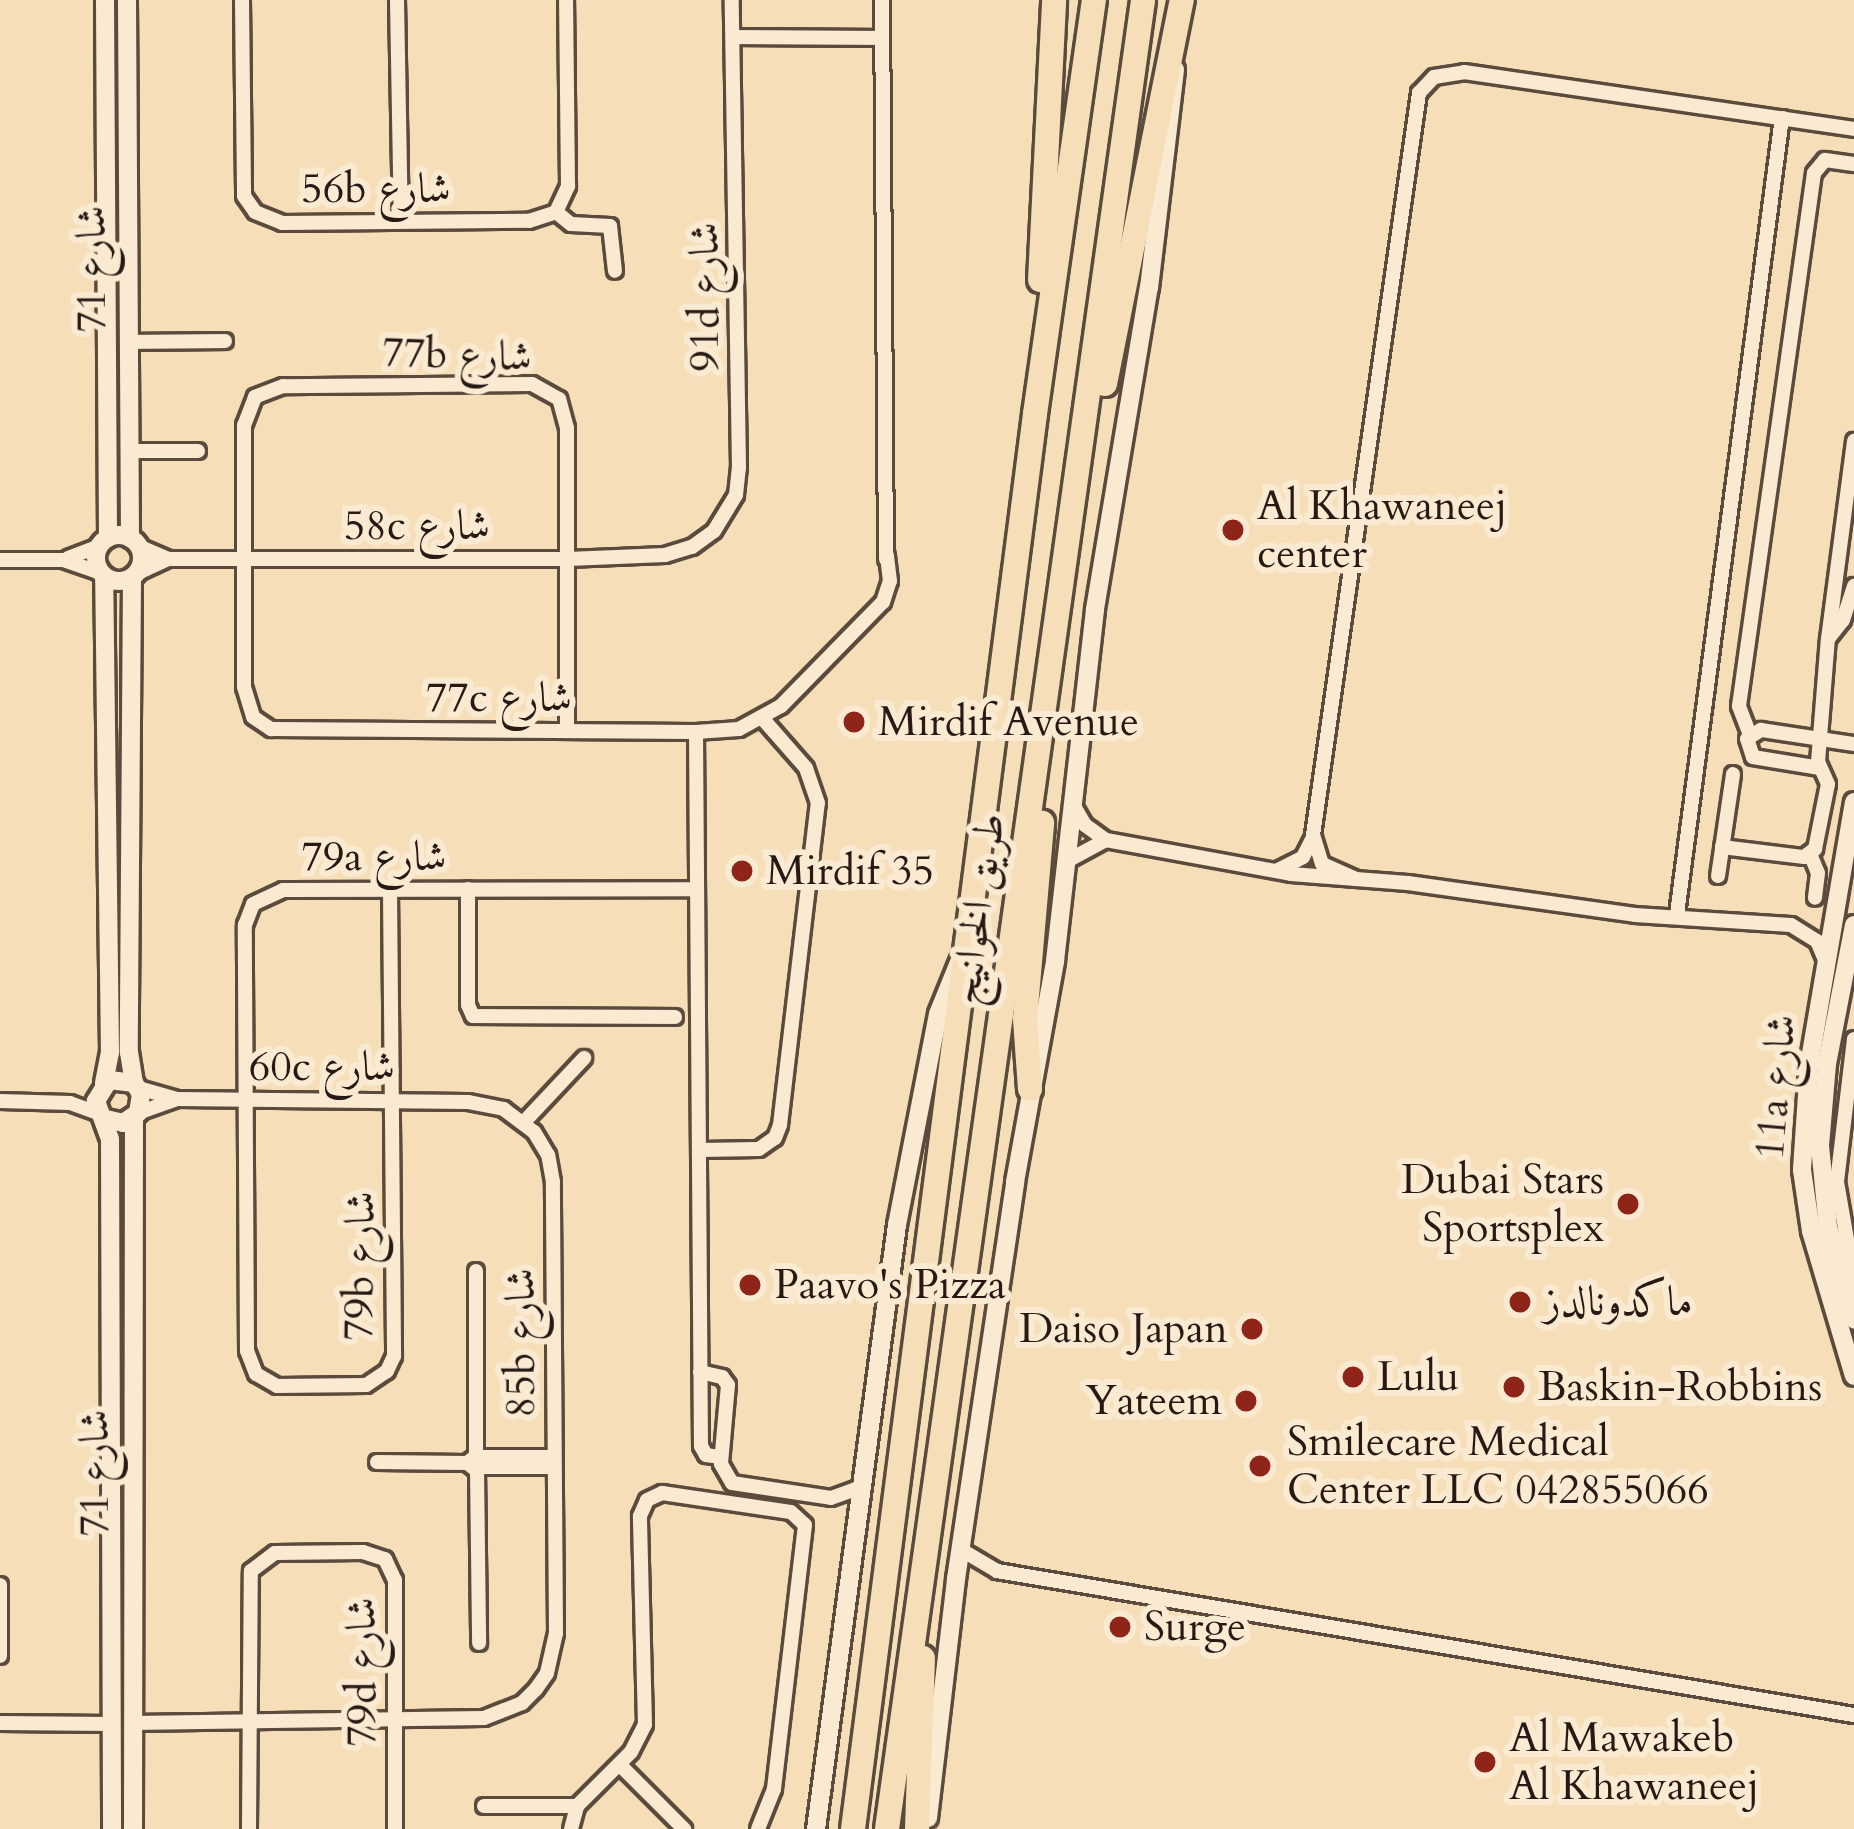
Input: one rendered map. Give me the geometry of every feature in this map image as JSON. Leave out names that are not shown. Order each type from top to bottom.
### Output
[{"type":"highway","points":[[1035,414],[1054,0]]},
{"type":"highway","name":"طريق الخوانيج","points":[[854,1829],[1035,414],[1094,0]]},
{"type":"highway","name":"طريق الخوانيج","points":[[887,1829],[1143,0]]},
{"type":"highway","points":[[1074,502],[1105,385],[1182,0]]},
{"type":"highway","points":[[1030,1090],[1025,1018],[1043,850],[1036,785]]},
{"type":"highway","points":[[914,1637],[925,1675],[917,1829]]},
{"type":"street","name":"شارع 71","points":[[104,542],[105,0]]},
{"type":"street","name":"شارع 71","points":[[127,0],[128,451],[134,543]]},
{"type":"street","name":"56b شارع","points":[[242,0],[243,186],[255,212],[272,221],[530,221],[556,212]]},
{"type":"street","points":[[397,0],[401,220]]},
{"type":"street","points":[[566,0],[568,186],[556,212],[571,224],[610,226],[615,271]]},
{"type":"street","name":"91d شارع","points":[[665,555],[692,547],[714,531],[730,508],[739,482],[731,0]]},
{"type":"street","points":[[700,1150],[753,1151],[770,1143],[780,1125],[817,827],[814,785],[792,749],[763,719],[868,619],[880,596],[887,555],[882,0]]},
{"type":"street","points":[[735,38],[881,38]]},
{"type":"street","points":[[926,1829],[960,1549],[1067,861],[1098,592],[1173,121],[1173,44]]},
{"type":"street","points":[[1275,871],[1303,857],[1313,835],[1419,93],[1434,77],[1465,72],[1854,129]]},
{"type":"street","points":[[1676,914],[1782,118]]},
{"type":"street","points":[[1820,768],[1754,757],[1747,749],[1750,735],[1739,706],[1814,173],[1826,160],[1854,164]]},
{"type":"street","points":[[128,342],[225,341]]},
{"type":"street","name":"77b شارع","points":[[244,559],[244,425],[255,397],[283,386],[532,384],[559,399],[567,418],[567,731]]},
{"type":"street","points":[[1815,898],[1818,873],[1811,856],[1828,784],[1820,768],[1819,738],[1854,441]]},
{"type":"street","points":[[128,451],[198,451]]},
{"type":"street","points":[[103,1116],[102,1086],[110,1053],[102,575],[95,556],[104,542]]},
{"type":"street","points":[[0,1101],[58,1102],[117,1123],[136,1115],[129,1052],[134,543],[104,542],[63,560]]},
{"type":"street","name":"58c شارع","points":[[134,543],[168,559],[665,555]]},
{"type":"street","name":"58c شارع","points":[[134,576],[168,559]]},
{"type":"street","name":"77c شارع","points":[[244,559],[245,698],[261,724],[281,731],[696,732],[739,729],[763,719]]},
{"type":"street","points":[[0,560],[63,560],[121,582],[134,576]]},
{"type":"street","points":[[1828,639],[1844,620],[1854,586]]},
{"type":"street","points":[[1750,735],[1761,730],[1854,744]]},
{"type":"street","points":[[696,732],[701,1450],[721,1457]]},
{"type":"street","points":[[1718,876],[1733,774]]},
{"type":"street","points":[[1072,802],[1085,825],[1106,840],[1275,871],[1635,915],[1676,914],[1791,925],[1811,935],[1826,962]]},
{"type":"street","name":"11a شارع","points":[[1854,802],[1805,1092],[1802,1170],[1811,1231],[1854,1376]]},
{"type":"street","points":[[1313,835],[1322,865],[1356,879]]},
{"type":"street","points":[[1067,861],[1106,840]]},
{"type":"street","points":[[1722,847],[1811,856]]},
{"type":"street","points":[[1854,850],[1854,864]]},
{"type":"street","name":"79a شارع","points":[[244,1100],[245,925],[253,904],[283,890],[697,889]]},
{"type":"street","name":"79b شارع","points":[[244,1100],[248,1359],[256,1374],[277,1387],[374,1382],[394,1355],[390,890]]},
{"type":"street","points":[[467,890],[468,1005],[473,1016],[675,1017]]},
{"type":"street","points":[[1837,902],[1847,914],[1841,990]]},
{"type":"street","name":"11a شارع","points":[[1854,925],[1823,1087],[1820,1146],[1828,1227],[1854,1319]]},
{"type":"street","points":[[817,1829],[896,1225],[934,1029],[946,986],[967,946]]},
{"type":"street","name":"11a شارع","points":[[1854,1039],[1837,1182],[1854,1279]]},
{"type":"street","points":[[524,1122],[584,1058]]},
{"type":"street","points":[[58,1102],[116,1078],[136,1085]]},
{"type":"street","name":"60c شارع","points":[[136,1085],[177,1099],[468,1102],[503,1109],[524,1122]]},
{"type":"street","name":"60c شارع","points":[[136,1115],[177,1099]]},
{"type":"street","name":"شارع 71","points":[[112,1829],[122,1723],[136,1115]]},
{"type":"street","name":"شارع 71","points":[[103,1116],[110,1138],[122,1723],[133,1821]]},
{"type":"street","name":"85b شارع","points":[[395,1722],[484,1718],[522,1703],[547,1672],[556,1634],[553,1182],[548,1155],[524,1122]]},
{"type":"street","points":[[476,1271],[479,1643]]},
{"type":"street","points":[[700,1372],[722,1377],[728,1384],[721,1457],[727,1478],[745,1489],[839,1498],[861,1487]]},
{"type":"street","points":[[377,1462],[554,1462]]},
{"type":"street","points":[[572,1829],[577,1806],[620,1765],[645,1725],[643,1505],[668,1493],[791,1513],[805,1526],[774,1789],[758,1829]]},
{"type":"street","points":[[960,1549],[997,1571]]},
{"type":"street","name":"79d شارع","points":[[249,1829],[247,1581],[265,1557],[286,1552],[371,1552],[390,1565],[395,1580],[395,1829]]},
{"type":"street","points":[[956,1579],[997,1571],[1854,1714]]},
{"type":"street","points":[[0,1585],[0,1656]]},
{"type":"street","points":[[0,1724],[395,1722]]},
{"type":"street","points":[[620,1765],[684,1829]]},
{"type":"street","points":[[484,1806],[577,1806]]},
{"type":"place","name":"Al Khawaneej center","points":[[1233,530]]},
{"type":"place","name":"Mirdif Avenue","points":[[854,722]]},
{"type":"place","name":"Mirdif 35","points":[[742,871]]},
{"type":"place","name":"Dubai Stars Sportsplex","points":[[1628,1204]]},
{"type":"place","name":"Paavo's Pizza","points":[[750,1285]]},
{"type":"place","name":"ماكدونالدز","points":[[1520,1302]]},
{"type":"place","name":"Daiso Japan","points":[[1252,1329]]},
{"type":"place","name":"Lulu","points":[[1353,1377]]},
{"type":"place","name":"Baskin-Robbins","points":[[1514,1387]]},
{"type":"place","name":"Yateem","points":[[1246,1401]]},
{"type":"place","name":"Smilecare Medical Center LLC 042855066","points":[[1260,1466]]},
{"type":"place","name":"Surge","points":[[1120,1627]]},
{"type":"place","name":"Al Mawakeb Al Khawaneej","points":[[1485,1762]]}]
